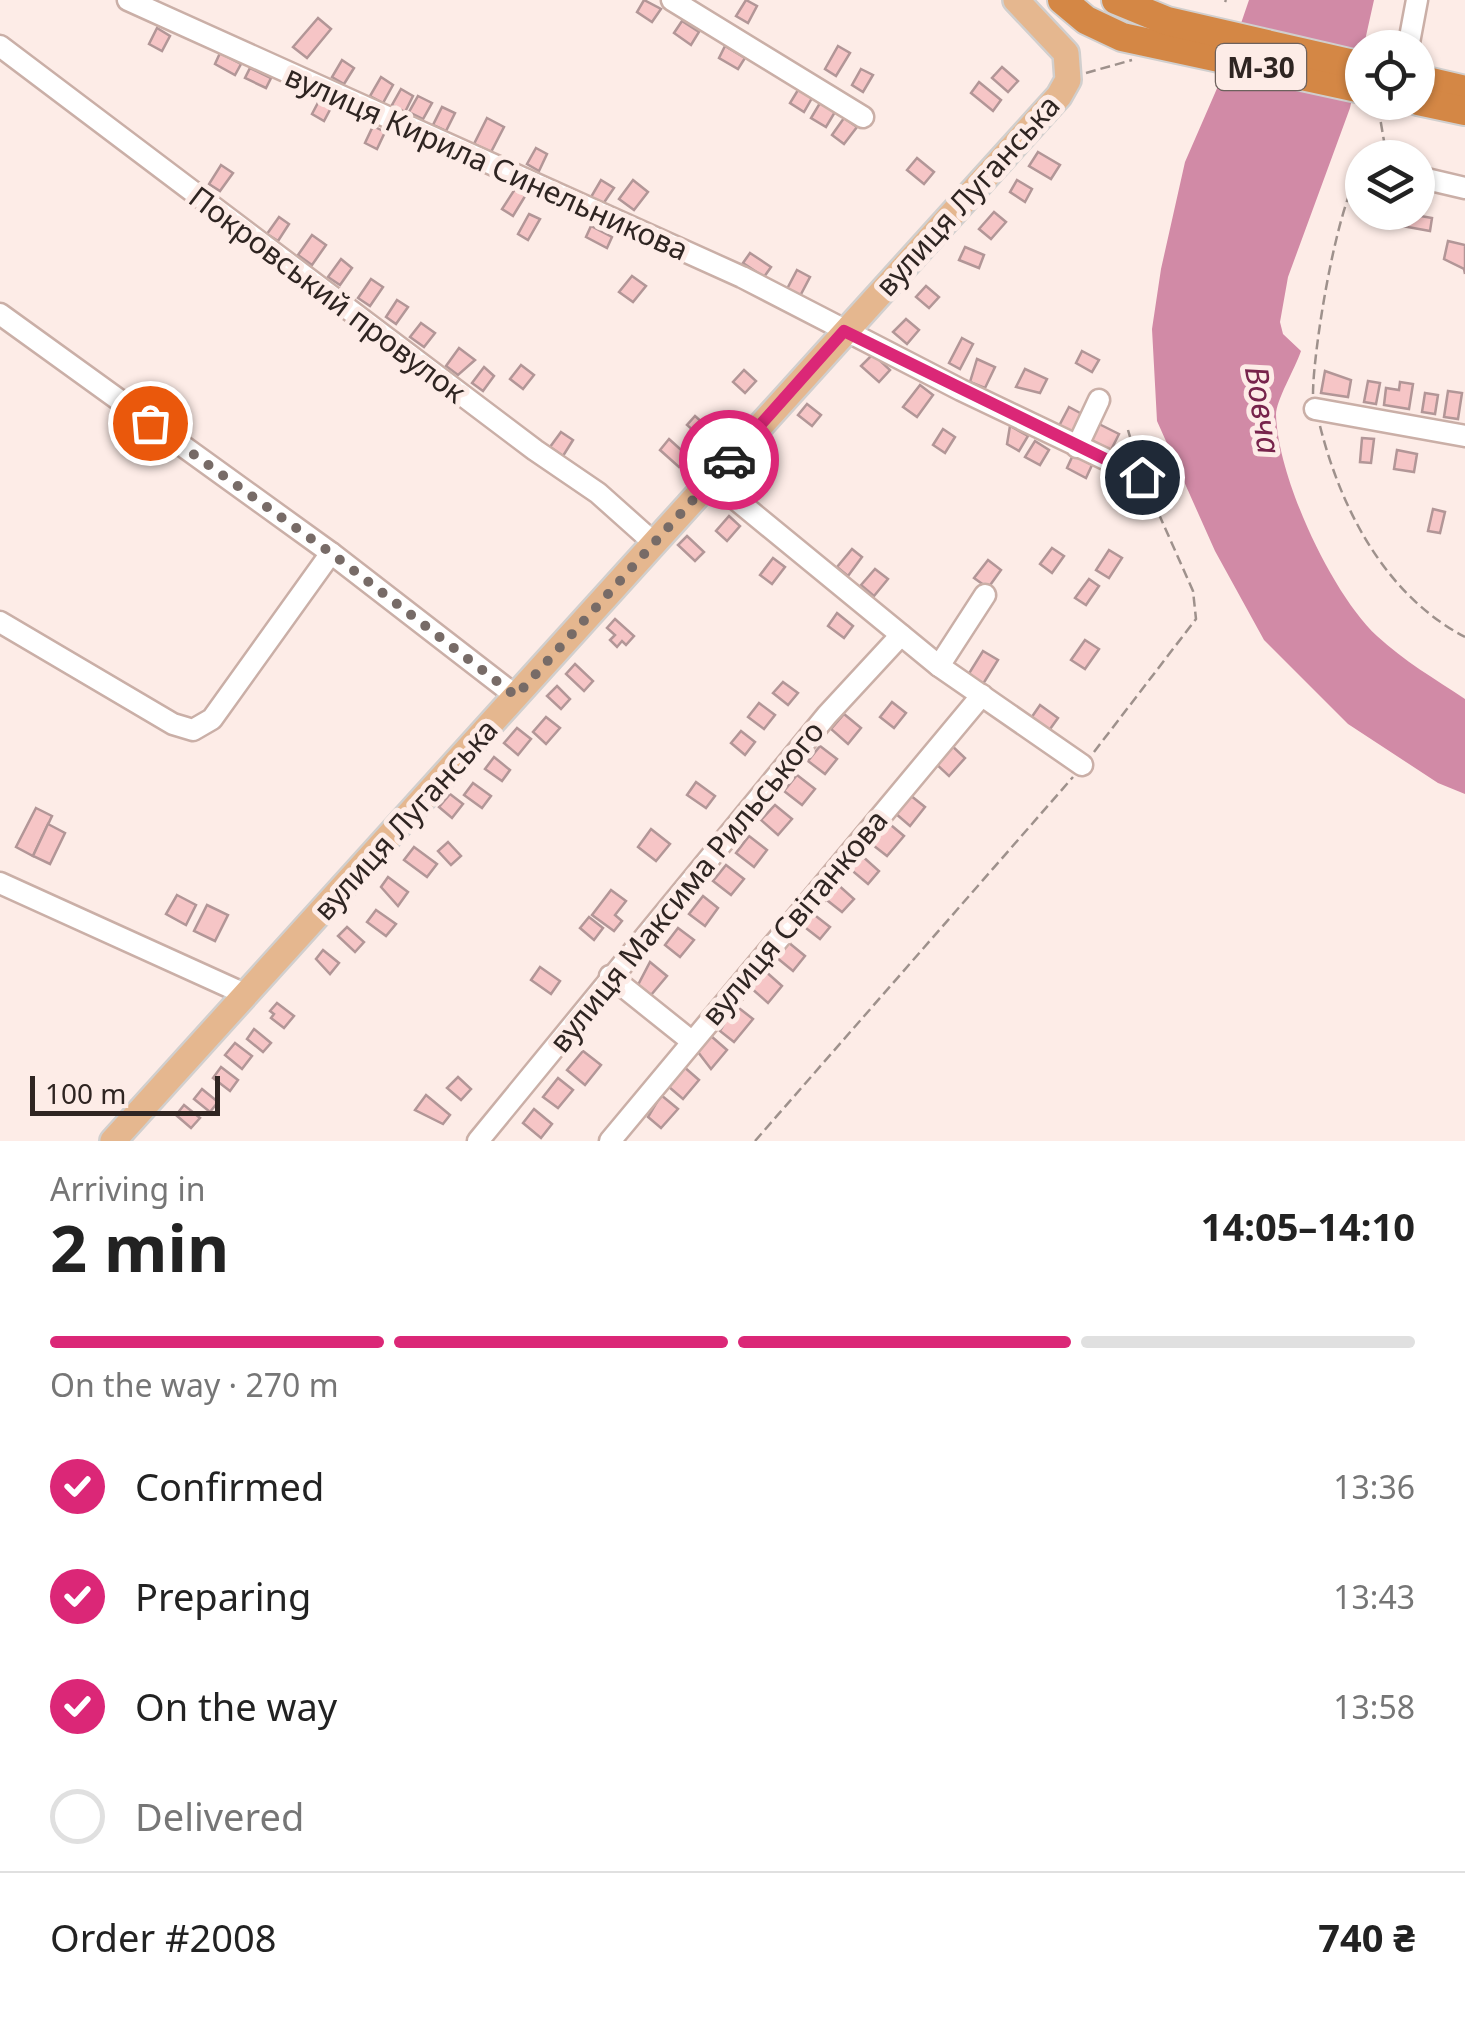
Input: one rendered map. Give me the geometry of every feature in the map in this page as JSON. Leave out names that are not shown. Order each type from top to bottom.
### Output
[{"type":"highway","name":"М-30","points":[[1062,0],[1104,30],[1345,64]]},
{"type":"highway","name":"М-30","points":[[1116,0],[1166,38],[1345,91]]},
{"type":"highway","points":[[1435,88],[1464,104]]},
{"type":"highway","points":[[1435,102],[1464,104]]},
{"type":"main road","name":"вулиця Луганська","points":[[113,1141],[1066,85],[1066,52],[1016,0]]},
{"type":"street","name":"вулиця Кирила Синельникова","points":[[128,0],[152,5],[724,269],[1142,477]]},
{"type":"street","points":[[672,0],[863,117]]},
{"type":"street","points":[[1412,30],[1418,0]]},
{"type":"street","name":"Покровський провулок","points":[[0,46],[535,450],[598,493],[654,543]]},
{"type":"street","points":[[1435,181],[1465,188]]},
{"type":"street","points":[[0,314],[331,553],[516,696]]},
{"type":"street","points":[[1077,447],[1099,400]]},
{"type":"street","points":[[1316,409],[1465,436]]},
{"type":"street","points":[[712,479],[939,666],[1082,765]]},
{"type":"street","points":[[0,622],[174,724],[193,730],[212,719],[331,553]]},
{"type":"street","points":[[939,666],[985,594]]},
{"type":"street","name":"вулиця Максима Рильського","points":[[478,1141],[827,715],[901,635]]},
{"type":"street","name":"вулиця Світанкова","points":[[610,1141],[690,1040],[982,695]]},
{"type":"street","points":[[0,883],[247,995]]},
{"type":"street","points":[[610,976],[690,1040]]},
{"type":"path","points":[[1066,85],[1109,65],[1158,57],[1166,38]]},
{"type":"path","points":[[755,1141],[1082,765],[1196,619],[1193,591],[1142,477],[1128,430]]},
{"type":"water","name":"Вовча","points":[[1249,0],[1374,0],[1367,30],[1345,30],[1346,120],[1288,277],[1280,322],[1283,334],[1301,351],[1276,415],[1286,470],[1297,501],[1342,592],[1387,645],[1465,699],[1465,794],[1438,783],[1348,724],[1264,640],[1215,551],[1157,421],[1152,329],[1161,269],[1185,162],[1225,70]]},
{"type":"building","points":[[644,0],[661,9],[652,22],[637,12]]},
{"type":"building","points":[[746,0],[757,6],[748,23],[736,16]]},
{"type":"building","points":[[318,18],[331,29],[307,58],[293,47]]},
{"type":"building","points":[[682,21],[699,32],[691,45],[674,33]]},
{"type":"building","points":[[157,28],[170,36],[162,51],[149,44]]},
{"type":"building","points":[[725,46],[745,58],[738,69],[719,58]]},
{"type":"building","points":[[838,46],[850,53],[836,76],[825,69]]},
{"type":"building","points":[[220,53],[241,64],[235,75],[215,64]]},
{"type":"building","points":[[342,60],[354,68],[344,84],[332,77]]},
{"type":"building","points":[[1002,67],[1018,81],[1008,92],[992,78]]},
{"type":"building","points":[[250,68],[271,78],[266,88],[245,78]]},
{"type":"building","points":[[861,69],[873,75],[863,92],[852,85]]},
{"type":"building","points":[[381,77],[393,85],[383,103],[370,96]]},
{"type":"building","points":[[979,82],[1001,100],[993,111],[971,93]]},
{"type":"building","points":[[401,89],[413,96],[405,112],[392,105]]},
{"type":"building","points":[[798,90],[812,98],[804,112],[790,103]]},
{"type":"building","points":[[418,96],[432,103],[423,119],[409,112]]},
{"type":"building","points":[[321,97],[333,104],[324,121],[312,114]]},
{"type":"building","points":[[820,103],[835,112],[826,127],[811,118]]},
{"type":"building","points":[[442,107],[455,113],[446,131],[433,125]]},
{"type":"building","points":[[487,118],[504,127],[491,152],[474,144]]},
{"type":"building","points":[[844,118],[857,127],[844,144],[832,135]]},
{"type":"building","points":[[373,126],[385,132],[377,149],[365,143]]},
{"type":"building","points":[[536,148],[547,154],[539,171],[527,164]]},
{"type":"building","points":[[1038,152],[1060,165],[1051,179],[1029,166]]},
{"type":"building","points":[[917,158],[934,172],[924,184],[907,170]]},
{"type":"building","points":[[221,165],[233,173],[220,191],[209,184]]},
{"type":"building","points":[[601,180],[614,188],[603,204],[591,197]]},
{"type":"building","points":[[633,180],[648,192],[634,210],[619,199]]},
{"type":"building","points":[[1017,180],[1032,189],[1025,202],[1010,192]]},
{"type":"building","points":[[517,186],[527,193],[513,216],[502,209]]},
{"type":"building","points":[[994,212],[1006,222],[991,239],[979,229]]},
{"type":"building","points":[[529,214],[540,219],[528,240],[518,234]]},
{"type":"building","points":[[279,217],[289,224],[278,241],[267,234]]},
{"type":"building","points":[[591,226],[612,237],[607,248],[586,237]]},
{"type":"building","points":[[312,235],[326,245],[312,265],[298,255]]},
{"type":"building","points":[[1448,241],[1465,245],[1465,274],[1464,269],[1444,259]]},
{"type":"building","points":[[965,247],[984,255],[979,268],[959,260]]},
{"type":"building","points":[[750,253],[771,267],[764,277],[743,263]]},
{"type":"building","points":[[341,259],[352,268],[340,285],[328,277]]},
{"type":"building","points":[[797,270],[810,277],[800,296],[787,289]]},
{"type":"building","points":[[632,276],[646,286],[633,302],[619,292]]},
{"type":"building","points":[[371,279],[383,287],[370,306],[358,298]]},
{"type":"building","points":[[926,286],[939,297],[929,308],[916,297]]},
{"type":"building","points":[[397,300],[408,307],[396,324],[386,317]]},
{"type":"building","points":[[906,319],[919,330],[907,344],[893,332]]},
{"type":"building","points":[[421,323],[435,333],[424,347],[410,337]]},
{"type":"building","points":[[962,338],[973,344],[960,369],[949,363]]},
{"type":"building","points":[[459,348],[475,360],[458,375],[446,366]]},
{"type":"building","points":[[1082,351],[1099,360],[1092,372],[1076,363]]},
{"type":"building","points":[[873,354],[890,370],[879,382],[861,366]]},
{"type":"building","points":[[977,359],[995,367],[985,388],[970,382]]},
{"type":"building","points":[[521,365],[534,375],[523,389],[510,379]]},
{"type":"building","points":[[484,367],[494,376],[483,391],[472,383]]},
{"type":"building","points":[[1025,369],[1047,379],[1040,393],[1016,387]]},
{"type":"building","points":[[744,370],[756,381],[745,393],[733,382]]},
{"type":"building","points":[[1325,371],[1351,380],[1348,397],[1321,393]]},
{"type":"building","points":[[1368,381],[1380,383],[1376,404],[1364,402]]},
{"type":"building","points":[[1400,382],[1413,384],[1409,409],[1384,405],[1386,388],[1399,390]]},
{"type":"building","points":[[920,385],[933,395],[917,417],[903,407]]},
{"type":"building","points":[[1448,391],[1462,393],[1458,419],[1444,417]]},
{"type":"building","points":[[1425,393],[1438,395],[1435,414],[1422,412]]},
{"type":"building","points":[[807,404],[821,415],[812,426],[798,415]]},
{"type":"building","points":[[1069,407],[1082,414],[1073,433],[1059,426]]},
{"type":"building","points":[[695,416],[711,430],[703,439],[687,425]]},
{"type":"building","points":[[1099,424],[1119,434],[1111,450],[1091,440]]},
{"type":"building","points":[[1010,426],[1028,436],[1019,451],[1007,444]]},
{"type":"building","points":[[943,429],[955,437],[945,453],[933,445]]},
{"type":"building","points":[[561,432],[573,440],[563,456],[550,447]]},
{"type":"building","points":[[1362,438],[1374,439],[1371,463],[1360,462]]},
{"type":"building","points":[[669,439],[689,457],[679,467],[660,450]]},
{"type":"building","points":[[1035,441],[1049,450],[1040,465],[1025,457]]},
{"type":"building","points":[[1397,450],[1417,454],[1414,472],[1394,469]]},
{"type":"building","points":[[1073,455],[1092,465],[1086,478],[1067,468]]},
{"type":"building","points":[[1122,481],[1144,492],[1138,504],[1116,493]]},
{"type":"building","points":[[1433,509],[1445,512],[1440,533],[1428,531]]},
{"type":"building","points":[[729,516],[740,526],[727,541],[716,531]]},
{"type":"building","points":[[687,536],[704,552],[695,561],[678,545]]},
{"type":"building","points":[[1052,548],[1064,556],[1052,573],[1040,564]]},
{"type":"building","points":[[852,549],[862,557],[848,576],[837,567]]},
{"type":"building","points":[[1109,550],[1122,558],[1109,578],[1096,570]]},
{"type":"building","points":[[773,558],[785,567],[772,584],[760,575]]},
{"type":"building","points":[[988,560],[1001,570],[988,588],[974,578]]},
{"type":"building","points":[[875,569],[888,579],[874,596],[861,585]]},
{"type":"building","points":[[1089,579],[1099,586],[1086,605],[1075,598]]},
{"type":"building","points":[[837,613],[853,626],[844,638],[828,626]]},
{"type":"building","points":[[615,619],[634,636],[626,645],[622,641],[617,647],[610,640],[615,635],[607,628]]},
{"type":"building","points":[[1085,640],[1099,649],[1085,669],[1071,660]]},
{"type":"building","points":[[983,651],[998,660],[983,684],[968,675]]},
{"type":"building","points":[[575,664],[593,681],[584,691],[566,674]]},
{"type":"building","points":[[783,682],[798,693],[788,705],[773,693]]},
{"type":"building","points":[[557,686],[570,699],[561,709],[547,696]]},
{"type":"building","points":[[892,702],[906,713],[894,728],[880,717]]},
{"type":"building","points":[[759,703],[775,715],[764,729],[748,717]]},
{"type":"building","points":[[1040,705],[1058,718],[1045,736],[1027,724]]},
{"type":"building","points":[[844,714],[861,728],[848,744],[831,729]]},
{"type":"building","points":[[546,717],[560,728],[546,744],[533,732]]},
{"type":"building","points":[[517,728],[531,739],[518,755],[504,743]]},
{"type":"building","points":[[741,731],[755,742],[745,755],[731,743]]},
{"type":"building","points":[[950,744],[965,758],[949,776],[934,762]]},
{"type":"building","points":[[820,746],[837,759],[825,774],[808,761]]},
{"type":"building","points":[[494,757],[510,770],[502,781],[485,769]]},
{"type":"building","points":[[797,775],[815,789],[802,805],[784,791]]},
{"type":"building","points":[[696,782],[715,796],[706,808],[687,795]]},
{"type":"building","points":[[473,783],[491,796],[482,808],[464,795]]},
{"type":"building","points":[[450,794],[463,804],[452,818],[439,807]]},
{"type":"building","points":[[910,795],[925,807],[910,826],[895,813]]},
{"type":"building","points":[[775,805],[792,819],[778,835],[761,820]]},
{"type":"building","points":[[36,808],[52,816],[33,856],[16,847]]},
{"type":"building","points":[[886,821],[904,836],[887,856],[869,842]]},
{"type":"building","points":[[48,824],[65,833],[50,864],[33,856]]},
{"type":"building","points":[[651,829],[670,844],[656,861],[638,847]]},
{"type":"building","points":[[749,836],[767,850],[754,867],[736,853]]},
{"type":"building","points":[[448,842],[461,856],[451,865],[438,851]]},
{"type":"building","points":[[414,847],[437,864],[427,877],[404,860]]},
{"type":"building","points":[[861,855],[879,871],[868,884],[849,868]]},
{"type":"building","points":[[726,865],[744,879],[731,895],[713,881]]},
{"type":"building","points":[[388,877],[408,892],[398,906],[381,887]]},
{"type":"building","points":[[836,883],[854,899],[842,912],[823,897]]},
{"type":"building","points":[[611,890],[626,901],[615,915],[622,921],[614,931],[592,915]]},
{"type":"building","points":[[177,895],[196,905],[186,925],[166,914]]},
{"type":"building","points":[[703,896],[718,908],[705,926],[689,914]]},
{"type":"building","points":[[207,905],[228,915],[215,941],[194,931]]},
{"type":"building","points":[[376,910],[396,924],[386,936],[367,922]]},
{"type":"building","points":[[812,913],[830,927],[820,939],[802,925]]},
{"type":"building","points":[[589,917],[603,928],[594,940],[580,928]]},
{"type":"building","points":[[347,927],[364,942],[355,952],[338,936]]},
{"type":"building","points":[[678,928],[694,940],[680,957],[665,945]]},
{"type":"building","points":[[788,942],[805,956],[793,971],[776,957]]},
{"type":"building","points":[[323,950],[339,963],[330,974],[316,959]]},
{"type":"building","points":[[650,962],[667,976],[651,995],[638,985]]},
{"type":"building","points":[[540,967],[560,981],[551,994],[531,980]]},
{"type":"building","points":[[764,970],[782,986],[768,1003],[750,987]]},
{"type":"building","points":[[277,1003],[294,1016],[284,1028],[271,1018],[274,1014],[270,1011]]},
{"type":"building","points":[[735,1005],[753,1019],[734,1042],[720,1031]]},
{"type":"building","points":[[254,1029],[271,1043],[263,1052],[247,1039]]},
{"type":"building","points":[[711,1036],[727,1050],[711,1069],[698,1052]]},
{"type":"building","points":[[235,1043],[252,1056],[242,1069],[225,1055]]},
{"type":"building","points":[[583,1051],[601,1065],[585,1085],[567,1070]]},
{"type":"building","points":[[683,1066],[699,1080],[683,1099],[669,1087]]},
{"type":"building","points":[[221,1067],[238,1080],[230,1091],[213,1078]]},
{"type":"building","points":[[458,1077],[471,1089],[461,1100],[447,1088]]},
{"type":"building","points":[[558,1078],[573,1090],[558,1108],[543,1097]]},
{"type":"building","points":[[202,1089],[218,1102],[210,1112],[194,1099]]},
{"type":"building","points":[[426,1095],[450,1115],[443,1124],[415,1110]]},
{"type":"building","points":[[661,1095],[678,1109],[661,1128],[648,1117]]},
{"type":"building","points":[[184,1105],[200,1118],[191,1128],[176,1115]]},
{"type":"building","points":[[534,1109],[552,1124],[541,1138],[523,1123]]},
{"type":"way so far","points":[[150,423],[331,553],[516,696],[729,460]]},
{"type":"route","points":[[729,460],[844,331],[1142,477]]}]
